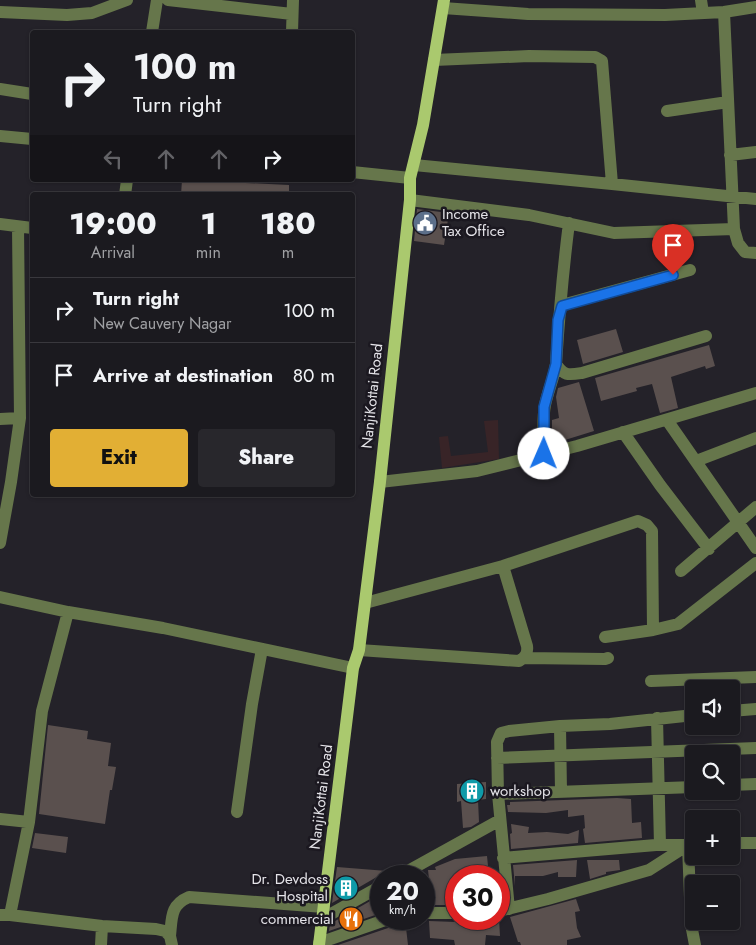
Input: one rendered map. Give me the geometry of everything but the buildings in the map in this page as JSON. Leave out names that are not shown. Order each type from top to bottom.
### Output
[{"type":"main road","name":"NanjiKottai Road","points":[[319,944],[353,668],[359,650],[380,482],[410,200],[410,178],[444,4]]},
{"type":"street","points":[[0,12],[67,15],[92,13],[106,4],[127,0]]},
{"type":"street","points":[[152,30],[157,0]]},
{"type":"street","points":[[168,0],[292,14]]},
{"type":"street","points":[[292,30],[293,0]]},
{"type":"street","points":[[701,0],[703,13]]},
{"type":"street","points":[[444,4],[528,14],[665,15],[724,12],[756,7]]},
{"type":"street","points":[[724,12],[734,229],[738,243],[745,252],[756,253]]},
{"type":"street","points":[[434,60],[529,56],[595,57],[602,60],[612,184]]},
{"type":"street","points":[[0,88],[30,94]]},
{"type":"street","points":[[667,112],[728,102]]},
{"type":"street","points":[[0,136],[30,139]]},
{"type":"street","points":[[730,155],[756,152]]},
{"type":"street","points":[[414,165],[756,199]]},
{"type":"street","points":[[355,172],[410,178]]},
{"type":"street","points":[[410,200],[529,215],[614,233],[734,229]]},
{"type":"street","points":[[544,454],[544,407],[556,364],[558,320],[562,306],[562,278],[569,223]]},
{"type":"street","points":[[0,224],[30,228]]},
{"type":"street","points":[[0,544],[20,418],[18,227]]},
{"type":"street","points":[[562,306],[690,270]]},
{"type":"street","points":[[556,364],[561,372],[570,375],[582,373],[706,336]]},
{"type":"street","points":[[380,482],[477,471],[667,420],[756,393]]},
{"type":"street","points":[[0,419],[20,418]]},
{"type":"street","points":[[667,420],[756,548]]},
{"type":"street","points":[[623,432],[660,486],[709,549]]},
{"type":"street","points":[[696,461],[756,438]]},
{"type":"street","points":[[682,571],[709,549],[738,520],[756,507]]},
{"type":"street","points":[[365,603],[503,566],[638,521],[647,525],[652,531],[653,630]]},
{"type":"street","points":[[605,637],[653,630],[678,624],[756,563]]},
{"type":"street","points":[[359,650],[519,661],[528,652],[527,646],[503,566]]},
{"type":"street","points":[[0,597],[68,612],[163,628],[353,668]]},
{"type":"street","points":[[68,612],[42,711],[29,822],[5,915],[102,926],[156,929],[165,931],[171,941]]},
{"type":"street","points":[[237,812],[252,704],[262,649]]},
{"type":"street","points":[[524,658],[608,658]]},
{"type":"street","points":[[650,681],[756,677]]},
{"type":"street","points":[[740,711],[756,709]]},
{"type":"street","points":[[503,865],[497,758],[497,742],[501,733],[685,716]]},
{"type":"street","points":[[657,718],[660,845]]},
{"type":"street","points":[[560,726],[561,792]]},
{"type":"street","points":[[497,758],[756,748]]},
{"type":"street","points":[[740,785],[756,784]]},
{"type":"street","points":[[498,794],[685,788]]},
{"type":"street","points":[[0,819],[29,822]]},
{"type":"street","points":[[419,865],[500,820]]},
{"type":"street","points":[[740,844],[756,843]]},
{"type":"street","points":[[503,858],[660,845],[685,845]]},
{"type":"street","points":[[510,908],[649,870],[685,849]]},
{"type":"street","points":[[691,865],[692,924],[695,945]]},
{"type":"street","points":[[171,941],[174,909],[179,901],[189,897],[323,913],[370,891]]},
{"type":"street","points":[[101,945],[102,926]]},
{"type":"street","points":[[319,944],[370,926]]},
{"type":"shaded area","points":[[498,420],[499,459],[442,468],[439,437],[448,436],[451,456],[488,452],[484,421]]},
{"type":"place","name":"Income Tax Office","points":[[425,223]]},
{"type":"place","name":"workshop","points":[[472,791]]},
{"type":"place","name":"Dr. Devdoss Hospital","points":[[346,888]]},
{"type":"place","name":"commercial","points":[[351,919]]},
{"type":"route","points":[[544,454],[544,407],[556,364],[558,320],[562,306],[673,275]]}]
